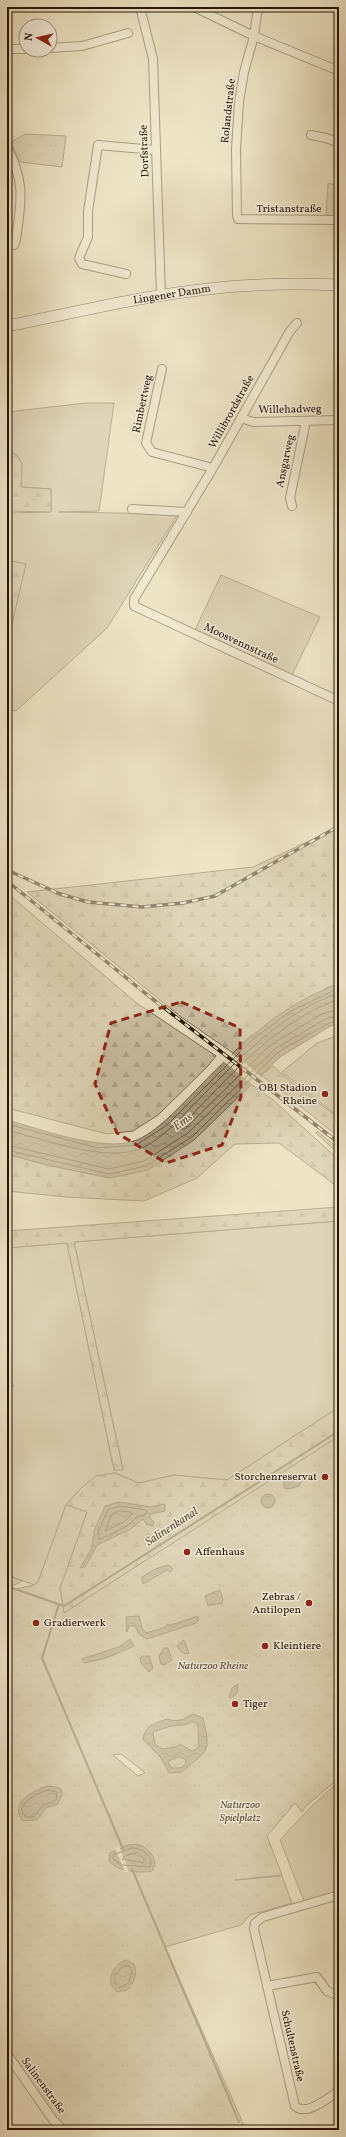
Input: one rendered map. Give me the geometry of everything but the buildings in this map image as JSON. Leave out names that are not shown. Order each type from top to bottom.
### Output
[{"type":"main road","name":"Lingener Damm","points":[[7,326],[161,296],[236,287],[310,284],[339,285]]},
{"type":"street","name":"Dorfstraße","points":[[140,7],[153,59],[161,296]]},
{"type":"street","points":[[194,7],[254,36],[339,71]]},
{"type":"street","name":"Rolandstraße","points":[[238,219],[236,149],[238,102],[244,72],[254,36],[258,7]]},
{"type":"street","points":[[58,48],[82,46],[128,33]]},
{"type":"street","points":[[7,49],[18,49]]},
{"type":"street","points":[[311,135],[326,138],[339,143]]},
{"type":"street","points":[[126,274],[82,264],[79,258],[88,237],[88,211],[98,145],[155,150]]},
{"type":"street","points":[[7,147],[16,164],[21,182],[21,205],[11,244]]},
{"type":"street","name":"Tristanstraße","points":[[238,219],[339,220]]},
{"type":"street","name":"Willibrordstraße","points":[[134,606],[134,599],[213,468],[290,331],[297,323]]},
{"type":"street","name":"Rimbertweg","points":[[162,369],[146,443],[152,452],[213,468]]},
{"type":"street","name":"Willehadweg","points":[[241,418],[253,422],[339,420]]},
{"type":"street","name":"Ansgarweg","points":[[292,506],[290,498],[306,421]]},
{"type":"street","points":[[132,509],[187,512]]},
{"type":"street","name":"Moosvennstraße","points":[[134,606],[339,701]]},
{"type":"street","name":"Schultenstraße","points":[[339,1895],[256,1921],[254,1925],[293,2101],[299,2109],[310,2108],[339,2091]]},
{"type":"street","points":[[267,1986],[317,1977],[327,1991],[339,1996]]},
{"type":"street","name":"Salinenstraße","points":[[7,2054],[53,2120],[63,2130]]},
{"type":"highlighted area","points":[[181,1002],[240,1028],[241,1097],[222,1145],[166,1163],[117,1133],[95,1084],[111,1023]]},
{"type":"green space","points":[[25,134],[66,136],[62,167],[20,162],[12,145],[13,141]]},
{"type":"green space","points":[[328,183],[339,186],[339,216],[326,215]]},
{"type":"green space","points":[[85,403],[114,403],[99,511],[59,512],[178,514],[107,628],[16,711],[7,709],[7,623],[11,624],[25,564],[7,560],[7,513],[51,512],[51,489],[21,487],[22,464],[17,455],[7,451],[8,412]]},
{"type":"green space","points":[[7,451],[17,455],[22,464],[21,487],[51,489],[51,512],[7,511]]},
{"type":"green space","points":[[7,560],[26,564],[12,624],[7,623]]},
{"type":"green space","points":[[221,575],[320,617],[292,675],[195,630]]},
{"type":"green space","points":[[339,827],[339,984],[328,987],[248,1038],[233,1053],[181,1017],[27,892],[253,867]]},
{"type":"green space","points":[[7,893],[138,1004],[216,1056],[208,1066],[158,1115],[133,1131],[107,1134],[7,1108]]},
{"type":"green space","name":"OBI Stadion Rheine","points":[[339,1035],[339,1117],[282,1072],[317,1043]]},
{"type":"green space","points":[[273,1066],[297,1087],[339,1118],[339,1137],[261,1075]]},
{"type":"green space","points":[[251,1084],[273,1100],[339,1160],[339,1188],[279,1143],[235,1144],[197,1178],[144,1201],[66,1197],[7,1191],[7,1154],[47,1165],[110,1178],[194,1140]]},
{"type":"green space","points":[[317,1131],[339,1149],[339,1154],[316,1133]]},
{"type":"green space","points":[[339,1207],[339,1221],[74,1242],[123,1470],[114,1470],[67,1243],[7,1248],[7,1231]]},
{"type":"green space","points":[[339,1221],[339,1407],[227,1480],[174,1475],[139,1483],[115,1473],[81,1488],[66,1505],[38,1582],[34,1585],[7,1575],[7,1389],[14,1386],[7,1374],[7,1248],[67,1243],[114,1470],[123,1469],[74,1242]]},
{"type":"green space","points":[[339,1407],[339,1438],[64,1613],[60,1588],[87,1512],[66,1505],[81,1488],[96,1476],[115,1473],[139,1483],[174,1475],[227,1480]]},
{"type":"green space","points":[[339,1436],[339,1778],[306,1806],[302,1812],[295,1803],[267,1836],[282,1875],[235,1880],[282,1876],[292,1903],[250,1915],[241,1925],[165,1947],[246,2130],[65,2130],[7,2054],[7,1591],[34,1585],[38,1582],[66,1505],[87,1512],[60,1588],[64,1613]],"holes":[[[121,1754],[145,1773],[138,1776],[113,1755]]]},
{"type":"green space","points":[[7,1575],[22,1581],[7,1589]]},
{"type":"green space","points":[[339,1781],[339,1891],[304,1901],[280,1840],[309,1809]]},
{"type":"water","name":"Ems","points":[[339,984],[339,1023],[329,1027],[280,1057],[194,1140],[148,1170],[110,1178],[47,1165],[7,1154],[7,1120],[53,1134],[88,1142],[121,1144],[134,1141],[142,1137],[151,1132],[169,1117],[230,1056],[263,1027],[299,1002],[318,992]]},
{"type":"water","points":[[298,1475],[303,1478],[299,1486],[289,1489],[284,1488],[284,1482]]},
{"type":"water","points":[[268,1494],[273,1496],[275,1501],[273,1506],[268,1508],[263,1506],[261,1501],[263,1496]]},
{"type":"water","points":[[119,1502],[151,1507],[165,1504],[165,1511],[151,1514],[149,1517],[154,1522],[153,1526],[147,1525],[143,1519],[129,1530],[97,1545],[85,1567],[80,1568],[92,1548],[94,1531],[105,1506]]},
{"type":"water","points":[[168,1565],[173,1569],[170,1572],[167,1570],[143,1584],[142,1577],[155,1569]]},
{"type":"water","points":[[220,1590],[223,1599],[222,1603],[208,1606],[205,1596]]},
{"type":"water","points":[[139,1616],[142,1628],[146,1633],[166,1627],[167,1624],[171,1625],[198,1616],[199,1620],[196,1623],[147,1639],[139,1634],[135,1626],[129,1626],[127,1632],[126,1617]]},
{"type":"water","points":[[130,1639],[134,1646],[106,1658],[84,1663],[82,1659],[119,1647]]},
{"type":"water","points":[[184,1640],[189,1653],[182,1652],[177,1646]]},
{"type":"water","points":[[164,1648],[168,1648],[172,1660],[164,1665],[161,1664],[159,1656]]},
{"type":"water","points":[[143,1656],[149,1656],[153,1668],[149,1672],[141,1663],[140,1658]]},
{"type":"water","points":[[238,1684],[237,1693],[231,1698],[229,1697],[232,1688]]},
{"type":"water","points":[[193,1714],[203,1718],[207,1737],[207,1746],[204,1753],[182,1772],[169,1773],[161,1758],[143,1739],[144,1734],[152,1725],[159,1722],[167,1719],[184,1719]],"holes":[[[195,1722],[198,1726],[199,1747],[192,1751],[180,1744],[176,1747],[162,1749],[155,1744],[153,1732],[170,1726],[184,1725]],[[179,1757],[185,1759],[186,1764],[181,1768],[171,1768],[168,1761]]]},
{"type":"water","points":[[47,1786],[61,1789],[62,1794],[58,1804],[46,1808],[37,1820],[23,1821],[19,1815],[18,1809],[20,1803],[35,1791]]},
{"type":"water","points":[[138,1844],[145,1847],[152,1855],[155,1865],[152,1871],[129,1871],[117,1867],[109,1861],[110,1853],[128,1845]]},
{"type":"water","points":[[126,1960],[134,1964],[135,1978],[127,1990],[117,1992],[111,1985],[112,1973],[119,1964]]},
{"type":"pier","points":[[230,1053],[246,1063],[261,1077],[253,1085],[222,1060]]},
{"type":"pier","points":[[119,1846],[129,1872],[125,1872],[115,1848]]},
{"type":"waterway","name":"Salinenkanal","points":[[7,1589],[12,1588],[64,1606],[339,1431]]},
{"type":"waterway","points":[[59,1604],[42,1658],[123,1849]]},
{"type":"waterway","points":[[132,1869],[239,2122]]},
{"type":"railway","points":[[7,870],[60,894],[88,902],[142,907],[183,903],[215,896],[339,826]]},
{"type":"railway","points":[[7,881],[145,993],[339,1143]]},
{"type":"place","name":"OBI Stadion Rheine","points":[[325,1094]]},
{"type":"place","name":"Storchenreservat","points":[[325,1477]]},
{"type":"place","name":"Affenhaus","points":[[187,1552]]},
{"type":"place","name":"Zebras / Antilopen","points":[[309,1603]]},
{"type":"place","name":"Gradierwerk","points":[[36,1623]]},
{"type":"place","name":"Kleintiere","points":[[265,1646]]},
{"type":"place","name":"Tiger","points":[[235,1704]]},
{"type":"park label","name":"Naturzoo Rheine","points":[[213,1666]]},
{"type":"park label","name":"Naturzoo Spielplatz","points":[[240,1811]]}]
